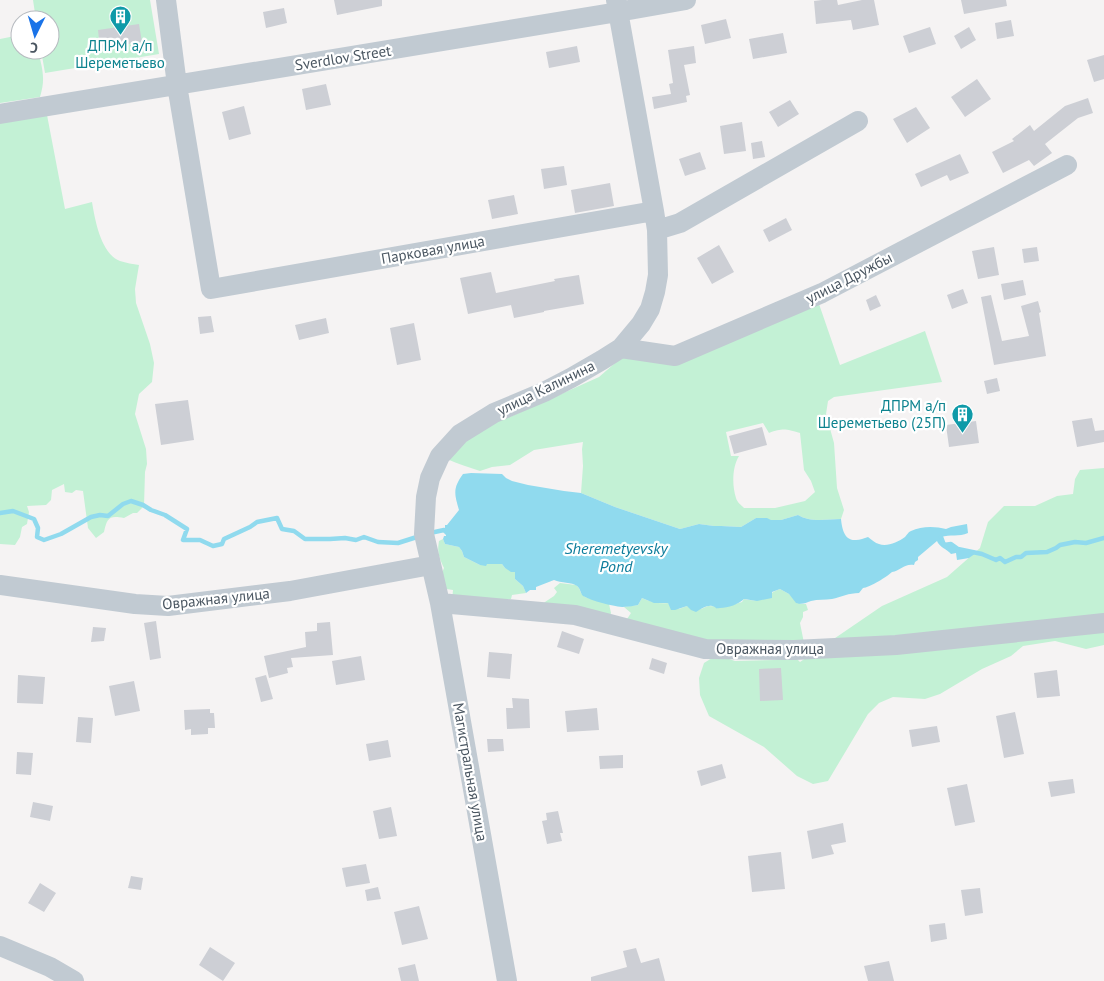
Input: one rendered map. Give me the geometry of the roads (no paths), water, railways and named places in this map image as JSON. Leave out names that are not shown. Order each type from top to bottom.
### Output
[{"type":"street","points":[[166,0],[177,85]]},
{"type":"street","name":"Sverdlov Street","points":[[0,114],[177,85],[617,6],[686,0]]},
{"type":"street","name":"улица Калинина","points":[[431,564],[424,534],[426,497],[430,478],[440,456],[460,434],[494,414],[572,378],[620,348],[641,324],[650,309],[658,275],[657,230],[617,6]]},
{"type":"street","name":"Парковая улица","points":[[177,85],[211,289],[654,210]]},
{"type":"street","points":[[657,230],[680,223],[858,121]]},
{"type":"street","name":"улица Дружбы","points":[[620,348],[675,356],[822,293],[1067,165]]},
{"type":"street","name":"Овражная улица","points":[[0,585],[135,604],[168,606],[290,591],[431,564]]},
{"type":"street","name":"Магистральная улица","points":[[431,564],[440,603],[507,981]]},
{"type":"street","name":"Овражная улица","points":[[440,603],[575,615],[705,649],[794,650],[896,645],[1104,622]]},
{"type":"street","points":[[0,946],[50,967],[74,981]]},
{"type":"water","name":"Sheremetyevsky Pond","points":[[463,474],[502,474],[512,481],[528,485],[581,493],[615,507],[680,529],[699,524],[741,527],[756,518],[781,520],[798,515],[814,520],[841,519],[846,536],[852,540],[868,537],[878,544],[885,545],[899,541],[910,531],[919,528],[933,527],[946,529],[967,524],[968,533],[941,537],[944,545],[951,544],[958,549],[976,553],[969,558],[957,560],[956,553],[951,554],[939,545],[937,541],[918,557],[914,565],[908,565],[892,572],[874,584],[863,588],[859,593],[832,599],[814,600],[802,604],[796,603],[789,594],[780,589],[772,592],[772,598],[757,601],[744,599],[730,606],[717,608],[708,606],[696,612],[687,606],[671,610],[668,603],[654,603],[642,598],[638,605],[613,606],[583,596],[575,585],[554,580],[526,593],[523,586],[515,579],[515,572],[511,572],[502,564],[480,565],[464,557],[459,547],[445,544],[443,539],[446,535],[443,532],[445,525],[459,510],[455,495],[457,483]]},
{"type":"waterway","points":[[0,513],[13,511],[34,519],[38,528],[37,537],[44,540],[61,534],[91,517],[108,516],[123,504],[131,501],[165,515],[187,529],[183,540],[200,540],[213,546],[222,544],[224,539],[257,522],[277,518],[282,529],[294,531],[305,539],[345,538],[356,540],[364,537],[378,542],[398,543],[420,536]]},
{"type":"waterway","points":[[430,533],[444,530]]},
{"type":"waterway","points":[[941,537],[944,545],[951,544],[958,549],[982,554],[996,560],[1000,558],[1005,562],[1021,557],[1026,553],[1047,552],[1060,545],[1075,542],[1086,543],[1104,538]]},
{"type":"place","name":"ДПРМ а/п Шереметьево","points":[[120,36]]},
{"type":"place","name":"ДПРМ а/п Шереметьево (25П)","points":[[962,434]]}]
